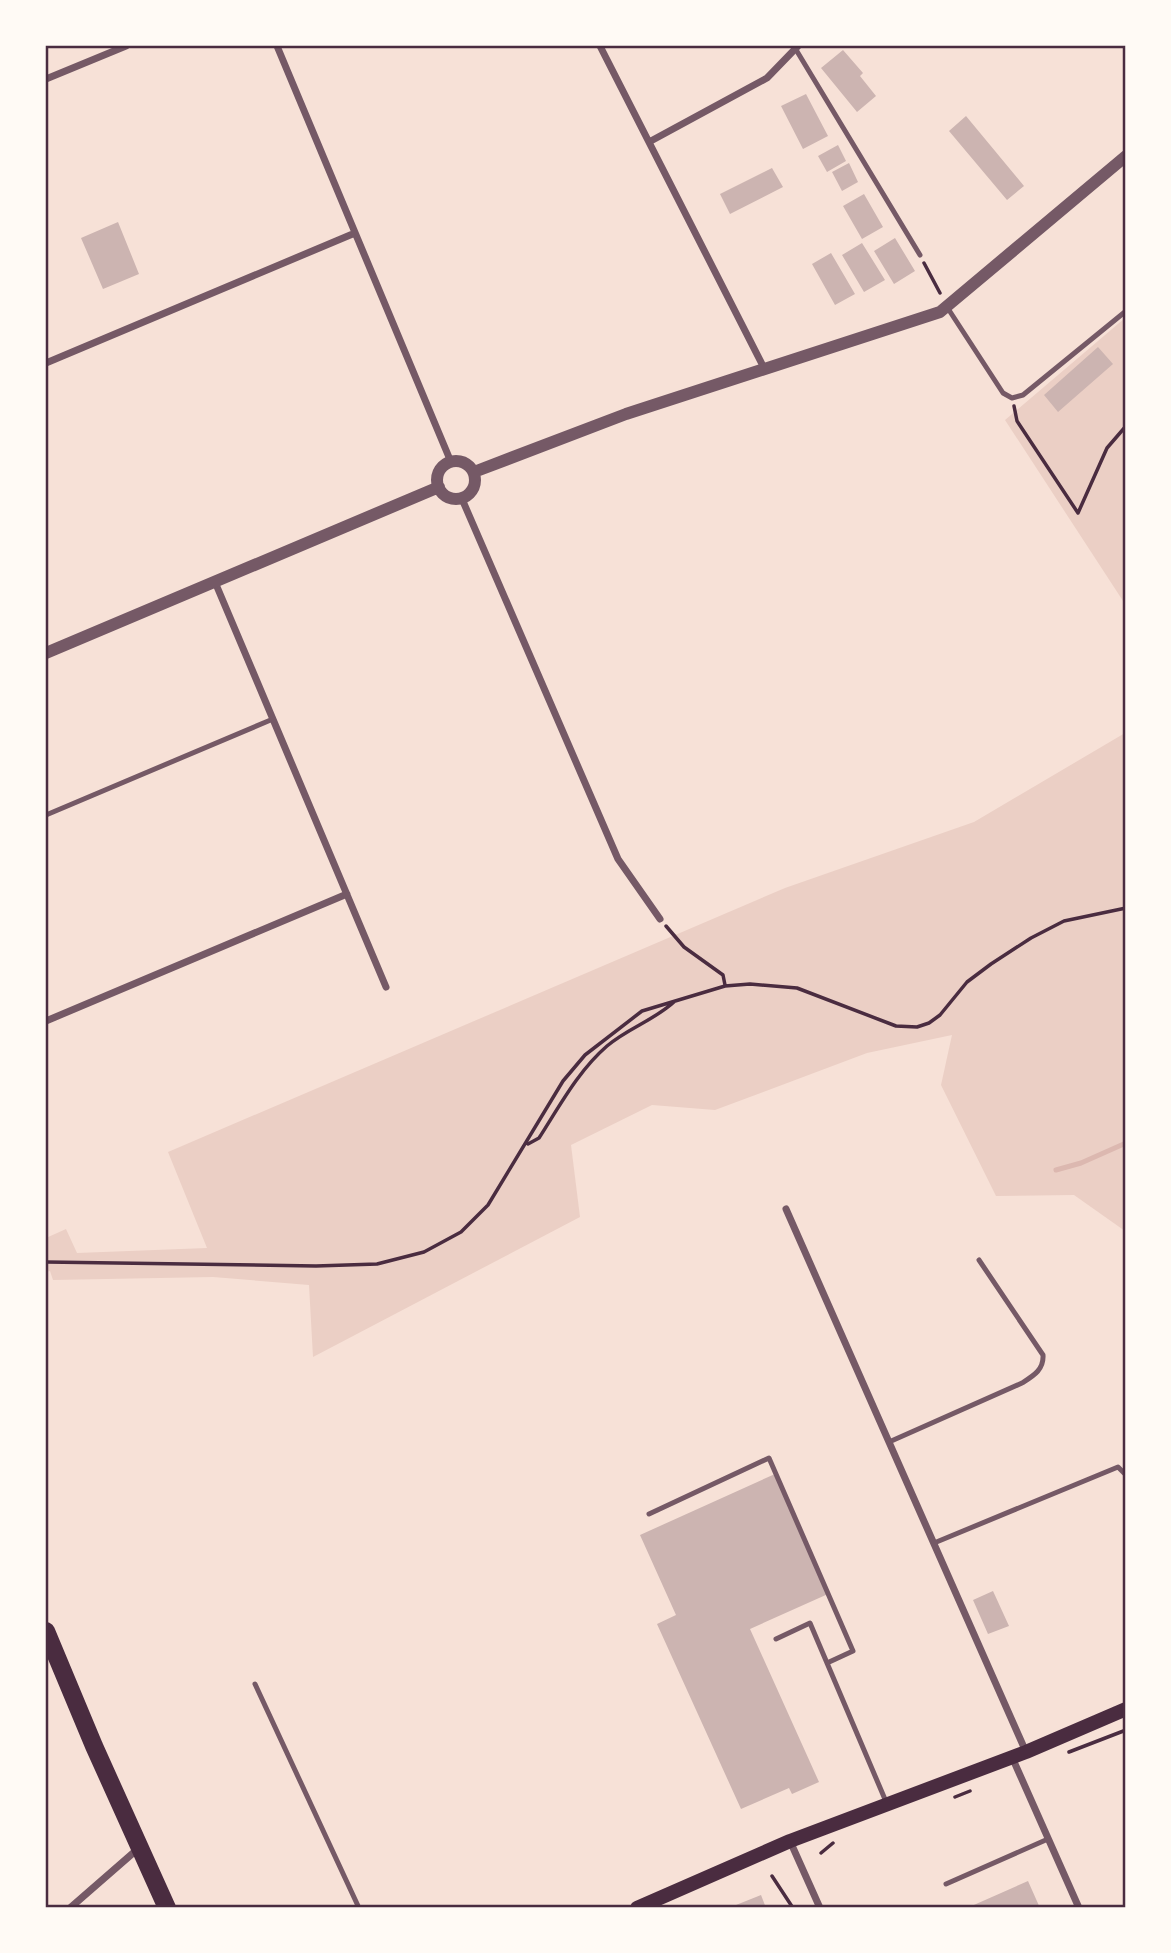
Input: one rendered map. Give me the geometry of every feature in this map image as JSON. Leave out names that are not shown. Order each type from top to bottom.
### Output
[{"type":"main road","points":[[46,1631],[167,1908]]},
{"type":"main road","points":[[637,1908],[790,1841],[1019,1754],[1125,1709]]},
{"type":"street","points":[[46,79],[126,46]]},
{"type":"street","points":[[277,46],[451,462]]},
{"type":"street","points":[[600,46],[764,368]]},
{"type":"street","points":[[649,142],[767,78],[796,46]]},
{"type":"street","points":[[474,472],[626,414],[940,312],[1125,156]]},
{"type":"street","points":[[46,363],[355,233]]},
{"type":"street","points":[[451,462],[464,463],[474,472],[474,488],[462,499],[448,498],[439,487],[439,472],[451,462]]},
{"type":"street","points":[[46,653],[439,487]]},
{"type":"street","points":[[462,499],[618,859],[660,919]]},
{"type":"street","points":[[215,582],[386,987]]},
{"type":"street","points":[[46,1021],[347,894]]},
{"type":"street","points":[[786,1209],[934,1543],[1019,1754],[1048,1839],[1079,1908]]},
{"type":"street","points":[[790,1841],[820,1908]]},
{"type":"street","points":[[70,1908],[141,1847]]},
{"type":"lane","points":[[796,46],[920,255]]},
{"type":"lane","points":[[947,307],[1003,393],[1012,398],[1023,395],[1125,311]]},
{"type":"lane","points":[[46,815],[273,719]]},
{"type":"lane","points":[[889,1442],[1022,1383],[1040,1370],[1044,1363],[1043,1356],[979,1260]]},
{"type":"lane","points":[[649,1514],[769,1458],[853,1651],[827,1663]]},
{"type":"lane","points":[[934,1543],[1118,1467],[1125,1475]]},
{"type":"lane","points":[[776,1639],[810,1623],[887,1804]]},
{"type":"lane","points":[[255,1684],[359,1908]]},
{"type":"lane","points":[[946,1884],[1048,1839]]},
{"type":"path","points":[[920,255],[947,307]]},
{"type":"path","points":[[1012,398],[1017,421],[1078,513],[1107,448],[1125,426]]},
{"type":"path","points":[[46,1262],[316,1266],[377,1264],[424,1252],[461,1232],[488,1205],[563,1081],[585,1055],[642,1011],[725,986],[750,984],[797,988],[896,1026],[917,1027],[940,1015],[967,982],[1031,938],[1064,921],[1125,908]]},
{"type":"path","points":[[660,919],[684,947],[723,975],[725,986]]},
{"type":"path","points":[[526,1145],[539,1138],[582,1071],[608,1045],[662,1014],[676,1000]]},
{"type":"path","points":[[772,1876],[793,1908]]},
{"type":"shaded area","points":[[1125,318],[1125,604],[1005,420]]},
{"type":"shaded area","points":[[1125,733],[1125,1231],[1074,1195],[996,1196],[941,1085],[952,1035],[867,1053],[715,1110],[652,1105],[571,1145],[580,1217],[313,1357],[309,1285],[213,1277],[53,1280],[50,1271],[46,1272],[46,1238],[66,1229],[77,1253],[207,1248],[168,1152],[785,888],[974,822]]},
{"type":"building","points":[[843,50],[863,73],[860,76],[876,96],[857,112],[821,68]]},
{"type":"building","points":[[806,94],[828,136],[803,149],[781,106]]},
{"type":"building","points":[[966,116],[1024,186],[1007,200],[949,131]]},
{"type":"building","points":[[838,145],[846,161],[827,172],[818,156]]},
{"type":"building","points":[[849,163],[858,182],[842,191],[832,172]]},
{"type":"building","points":[[772,168],[783,187],[730,214],[720,194]]},
{"type":"building","points":[[864,194],[883,227],[862,239],[843,206]]},
{"type":"building","points":[[118,222],[139,274],[103,289],[81,238]]},
{"type":"building","points":[[895,238],[915,271],[894,284],[874,251]]},
{"type":"building","points":[[862,243],[885,280],[864,292],[842,255]]},
{"type":"building","points":[[831,253],[855,294],[835,305],[812,264]]},
{"type":"building","points":[[1098,347],[1113,364],[1058,412],[1044,395]]},
{"type":"building","points":[[775,1474],[828,1594],[750,1629],[819,1782],[792,1794],[789,1788],[741,1809],[657,1624],[676,1615],[640,1535]]},
{"type":"building","points":[[993,1591],[1009,1626],[988,1634],[973,1600]]},
{"type":"building","points":[[1028,1881],[1040,1908],[967,1908]]},
{"type":"building","points":[[761,1895],[766,1908],[731,1908],[731,1907]]},
{"type":"waterway","points":[[1056,1170],[1081,1163],[1126,1143]]}]
